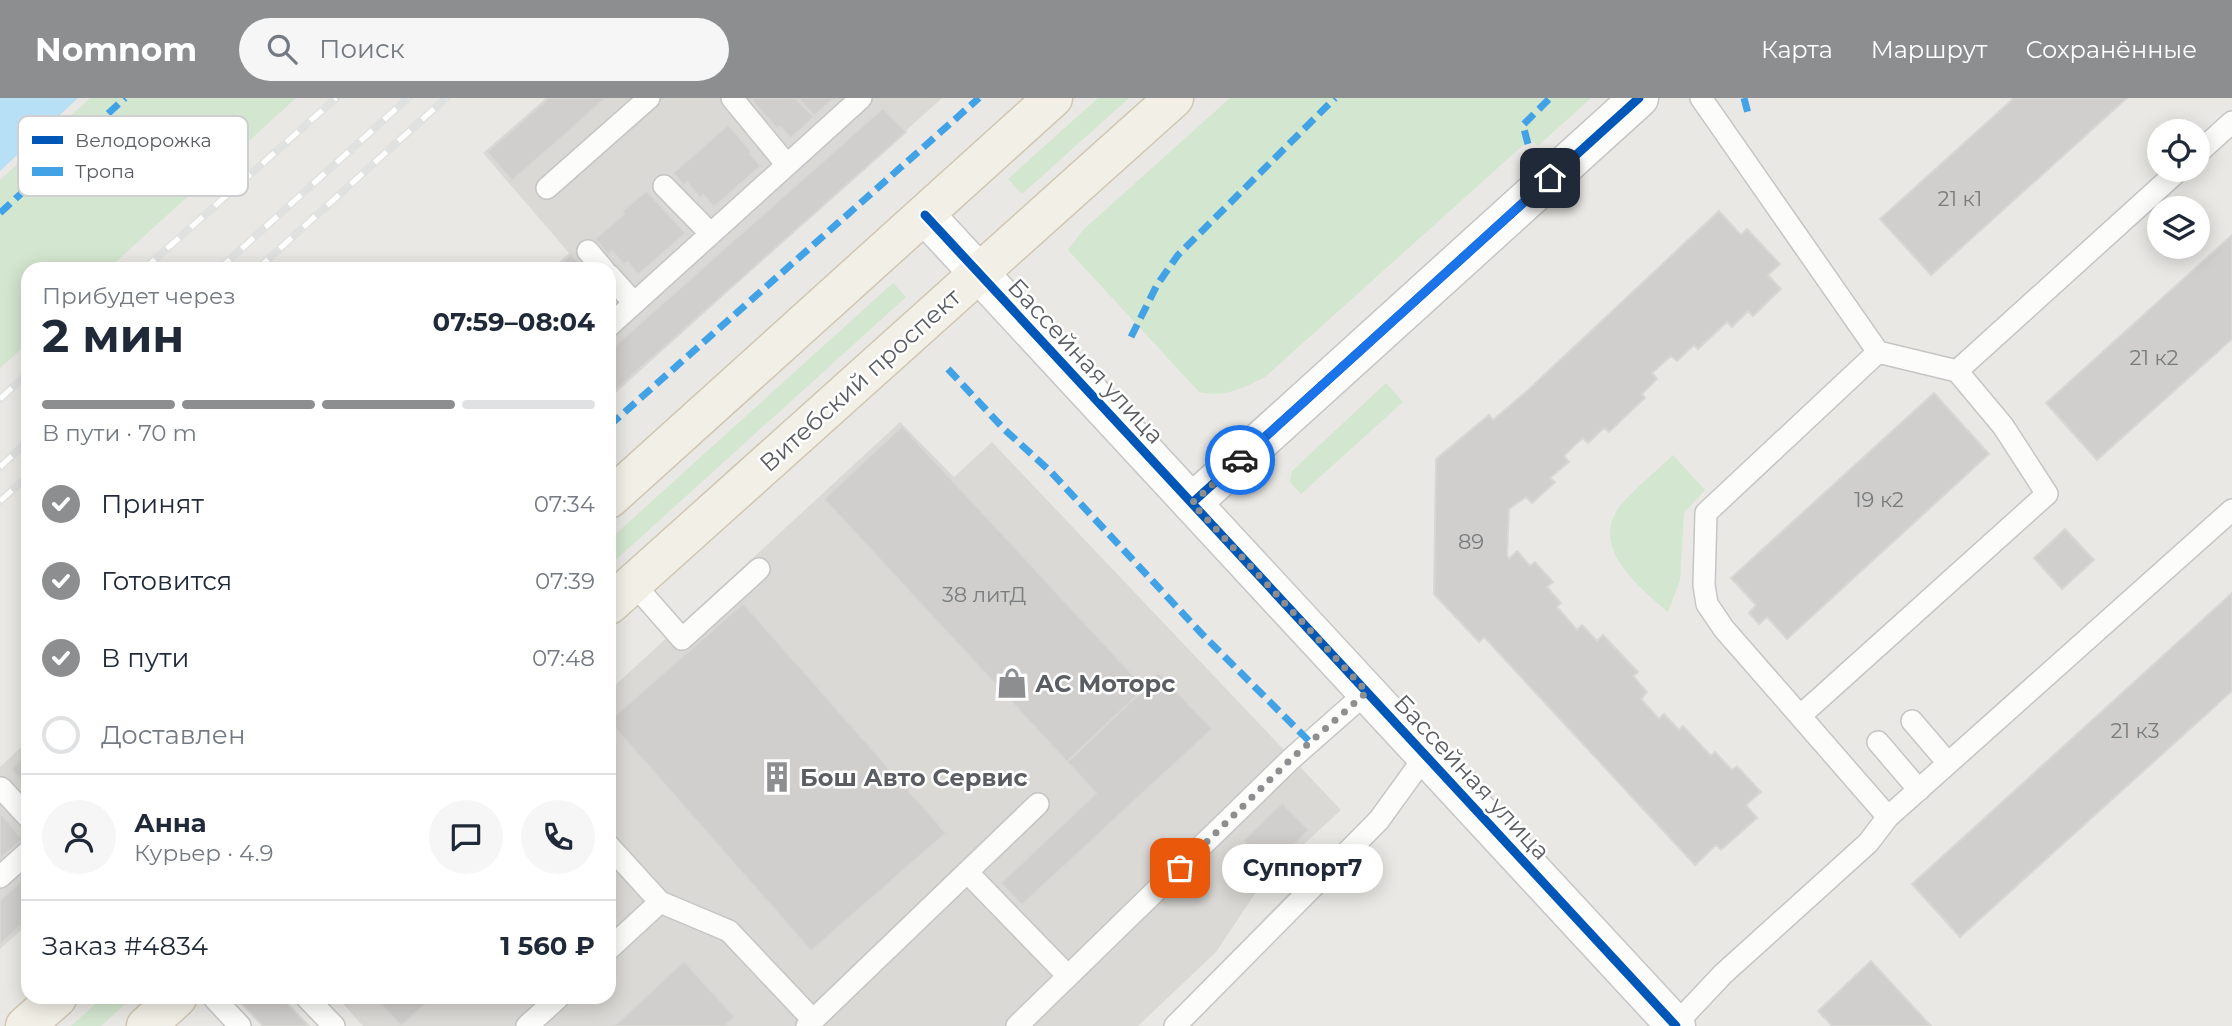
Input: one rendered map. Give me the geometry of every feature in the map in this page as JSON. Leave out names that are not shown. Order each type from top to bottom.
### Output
[{"type":"main road","points":[[616,493],[1054,98]]},
{"type":"main road","name":"Витебский проспект","points":[[621,594],[1174,98]]},
{"type":"main road","points":[[25,1026],[50,1004]]},
{"type":"main road","points":[[146,1026],[170,1004]]},
{"type":"street","points":[[1192,503],[1639,98]]},
{"type":"street","name":"Бассейная улица","points":[[925,215],[1675,1026]]},
{"type":"lane","points":[[547,188],[649,98]]},
{"type":"lane","points":[[732,98],[787,165]]},
{"type":"lane","points":[[616,320],[861,98]]},
{"type":"lane","points":[[1701,98],[1878,352],[1957,371],[2003,426],[2047,494],[1800,716]]},
{"type":"lane","points":[[2210,142],[2232,122]]},
{"type":"lane","points":[[1957,371],[2166,182]]},
{"type":"lane","points":[[664,186],[711,234]]},
{"type":"lane","points":[[588,251],[597,262]]},
{"type":"lane","points":[[616,283],[634,303]]},
{"type":"lane","points":[[1878,352],[1706,513],[1704,585],[1707,604],[1724,629],[1888,817]]},
{"type":"lane","points":[[1675,1026],[1723,974],[1868,843],[1888,817],[2232,510]]},
{"type":"lane","points":[[621,594],[682,639],[760,569]]},
{"type":"lane","points":[[1017,1026],[1291,759],[1367,692]]},
{"type":"lane","points":[[1912,721],[1948,763]]},
{"type":"lane","points":[[1878,741],[1919,790]]},
{"type":"lane","points":[[1175,1026],[1378,820],[1426,755]]},
{"type":"lane","points":[[1,788],[21,809]]},
{"type":"lane","points":[[616,854],[660,902],[729,931],[810,1023],[1038,804]]},
{"type":"lane","points":[[0,877],[21,858]]},
{"type":"lane","points":[[967,872],[1068,976]]},
{"type":"lane","points":[[616,943],[660,902]]},
{"type":"lane","points":[[220,1004],[240,1026]]},
{"type":"lane","points":[[313,1004],[334,1026]]},
{"type":"lane","points":[[527,1026],[551,1004]]},
{"type":"shaded area","points":[[546,98],[942,98],[616,393],[616,262],[559,262],[569,253],[483,153]]},
{"type":"shaded area","points":[[900,422],[954,477],[992,442],[1341,810],[1262,883],[1216,952],[1138,1026],[363,1026],[343,1004],[616,1004],[616,685]]},
{"type":"shaded area","points":[[21,748],[21,930],[0,949],[0,767]]},
{"type":"green space","points":[[90,98],[296,98],[248,142],[248,116],[70,116]]},
{"type":"green space","points":[[1098,98],[1129,98],[1022,194],[1008,179]]},
{"type":"green space","points":[[1230,98],[1591,98],[1538,146],[1530,139],[1265,377],[1234,391],[1208,394],[1199,392],[1068,250],[1083,230]]},
{"type":"green space","points":[[18,164],[18,196],[188,196],[116,262],[21,262],[21,349],[0,368],[0,180]]},
{"type":"green space","points":[[893,283],[906,297],[616,560],[616,534]]},
{"type":"green space","points":[[1386,383],[1403,402],[1301,494],[1290,482],[1292,471]]},
{"type":"green space","points":[[1673,455],[1705,490],[1684,513],[1680,580],[1668,612],[1633,580],[1623,567],[1615,554],[1611,524],[1623,503]]},
{"type":"green space","points":[[95,1004],[125,1004],[101,1026],[71,1026]]},
{"type":"water","points":[[0,98],[78,98],[59,116],[18,116],[18,154],[0,171]]},
{"type":"building","points":[[549,98],[606,98],[512,181],[487,152]]},
{"type":"building","points":[[796,98],[814,117],[791,138],[780,127],[777,129],[764,115],[752,100]]},
{"type":"building","points":[[798,98],[834,98],[814,116]]},
{"type":"building","points":[[2014,98],[2127,98],[1931,275],[1880,219]]},
{"type":"building","points":[[883,108],[906,132],[616,390],[616,345]]},
{"type":"building","points":[[728,125],[761,166],[714,207],[703,195],[700,198],[687,182],[684,186],[673,173]]},
{"type":"building","points":[[647,191],[686,233],[638,275],[628,262],[624,265],[612,251],[608,255],[595,239],[624,214],[622,211]]},
{"type":"building","points":[[1719,211],[1741,235],[1747,229],[1780,264],[1768,275],[1781,289],[1753,316],[1748,311],[1732,327],[1727,322],[1698,349],[1694,345],[1677,361],[1671,356],[1652,373],[1657,379],[1642,394],[1645,398],[1609,432],[1604,428],[1588,443],[1583,438],[1564,456],[1569,462],[1550,478],[1555,482],[1532,503],[1526,497],[1509,509],[1507,555],[1509,559],[1517,551],[1530,566],[1535,562],[1553,582],[1547,587],[1561,603],[1557,607],[1577,630],[1582,625],[1597,641],[1603,635],[1638,672],[1633,676],[1647,692],[1641,699],[1659,719],[1664,714],[1679,730],[1683,726],[1711,756],[1715,752],[1732,770],[1737,766],[1761,792],[1746,805],[1757,818],[1721,850],[1716,845],[1695,865],[1484,637],[1479,642],[1434,594],[1436,459],[1489,415],[1493,420],[1527,391]]},
{"type":"building","points":[[2232,235],[2232,339],[2097,460],[2046,403],[2205,259],[2210,259],[2210,255]]},
{"type":"building","points":[[571,254],[578,262],[562,262]]},
{"type":"building","points":[[1934,393],[1989,454],[1787,639],[1767,617],[1759,624],[1749,613],[1756,605],[1731,578]]},
{"type":"building","points":[[902,426],[1145,688],[1067,762],[824,499]]},
{"type":"building","points":[[2065,529],[2094,560],[2062,589],[2034,558]]},
{"type":"building","points":[[2232,593],[2232,691],[1960,937],[1912,884]]},
{"type":"building","name":"Бош Авто Сервис","points":[[743,603],[946,833],[811,951],[616,729],[616,715]]},
{"type":"building","points":[[1158,672],[1212,729],[1022,905],[1001,883],[1096,793],[1067,762],[1145,688]]},
{"type":"building","points":[[21,760],[21,780],[11,769]]},
{"type":"building","points":[[1282,803],[1309,830],[1270,869],[1243,841]]},
{"type":"building","points":[[0,813],[21,837],[21,841],[0,859]]},
{"type":"building","points":[[21,881],[21,925],[0,944],[0,900]]},
{"type":"building","points":[[684,961],[735,1017],[725,1026],[614,1026]]},
{"type":"building","points":[[1871,961],[1931,1026],[1832,1026],[1818,1011]]},
{"type":"building","points":[[242,1004],[288,1004],[309,1026],[263,1026]]},
{"type":"building","points":[[381,1004],[425,1004],[401,1026]]},
{"type":"railway","points":[[248,176],[336,98]]},
{"type":"railway","points":[[227,262],[408,98]]},
{"type":"railway","points":[[265,262],[446,98]]},
{"type":"railway","points":[[152,262],[226,196]]},
{"type":"railway","points":[[0,399],[21,380]]},
{"type":"railway","points":[[0,467],[21,448]]},
{"type":"railway","points":[[0,501],[21,482]]},
{"type":"marked path","points":[[105,116],[125,98]]},
{"type":"marked path","points":[[616,420],[979,98]]},
{"type":"marked path","points":[[1131,337],[1157,285],[1178,255],[1335,98]]},
{"type":"marked path","points":[[1528,144],[1523,125],[1550,98]]},
{"type":"marked path","points":[[1744,98],[1749,117]]},
{"type":"marked path","points":[[0,213],[18,196]]},
{"type":"marked path","points":[[948,369],[1005,430],[1050,471],[1202,634],[1311,743]]},
{"type":"cycle path","points":[[1192,503],[1639,98]]},
{"type":"cycle path","points":[[925,215],[1676,1026]]},
{"type":"way so far","points":[[1180,868],[1291,759],[1367,692],[1192,503],[1240,460]]},
{"type":"place","name":"АС Моторс","points":[[1012,683]]},
{"type":"place","name":"Бош Авто Сервис","points":[[777,777]]},
{"type":"place","name":"Суппорт7","points":[[1180,868]]},
{"type":"route","points":[[1240,460],[1550,178]]}]
